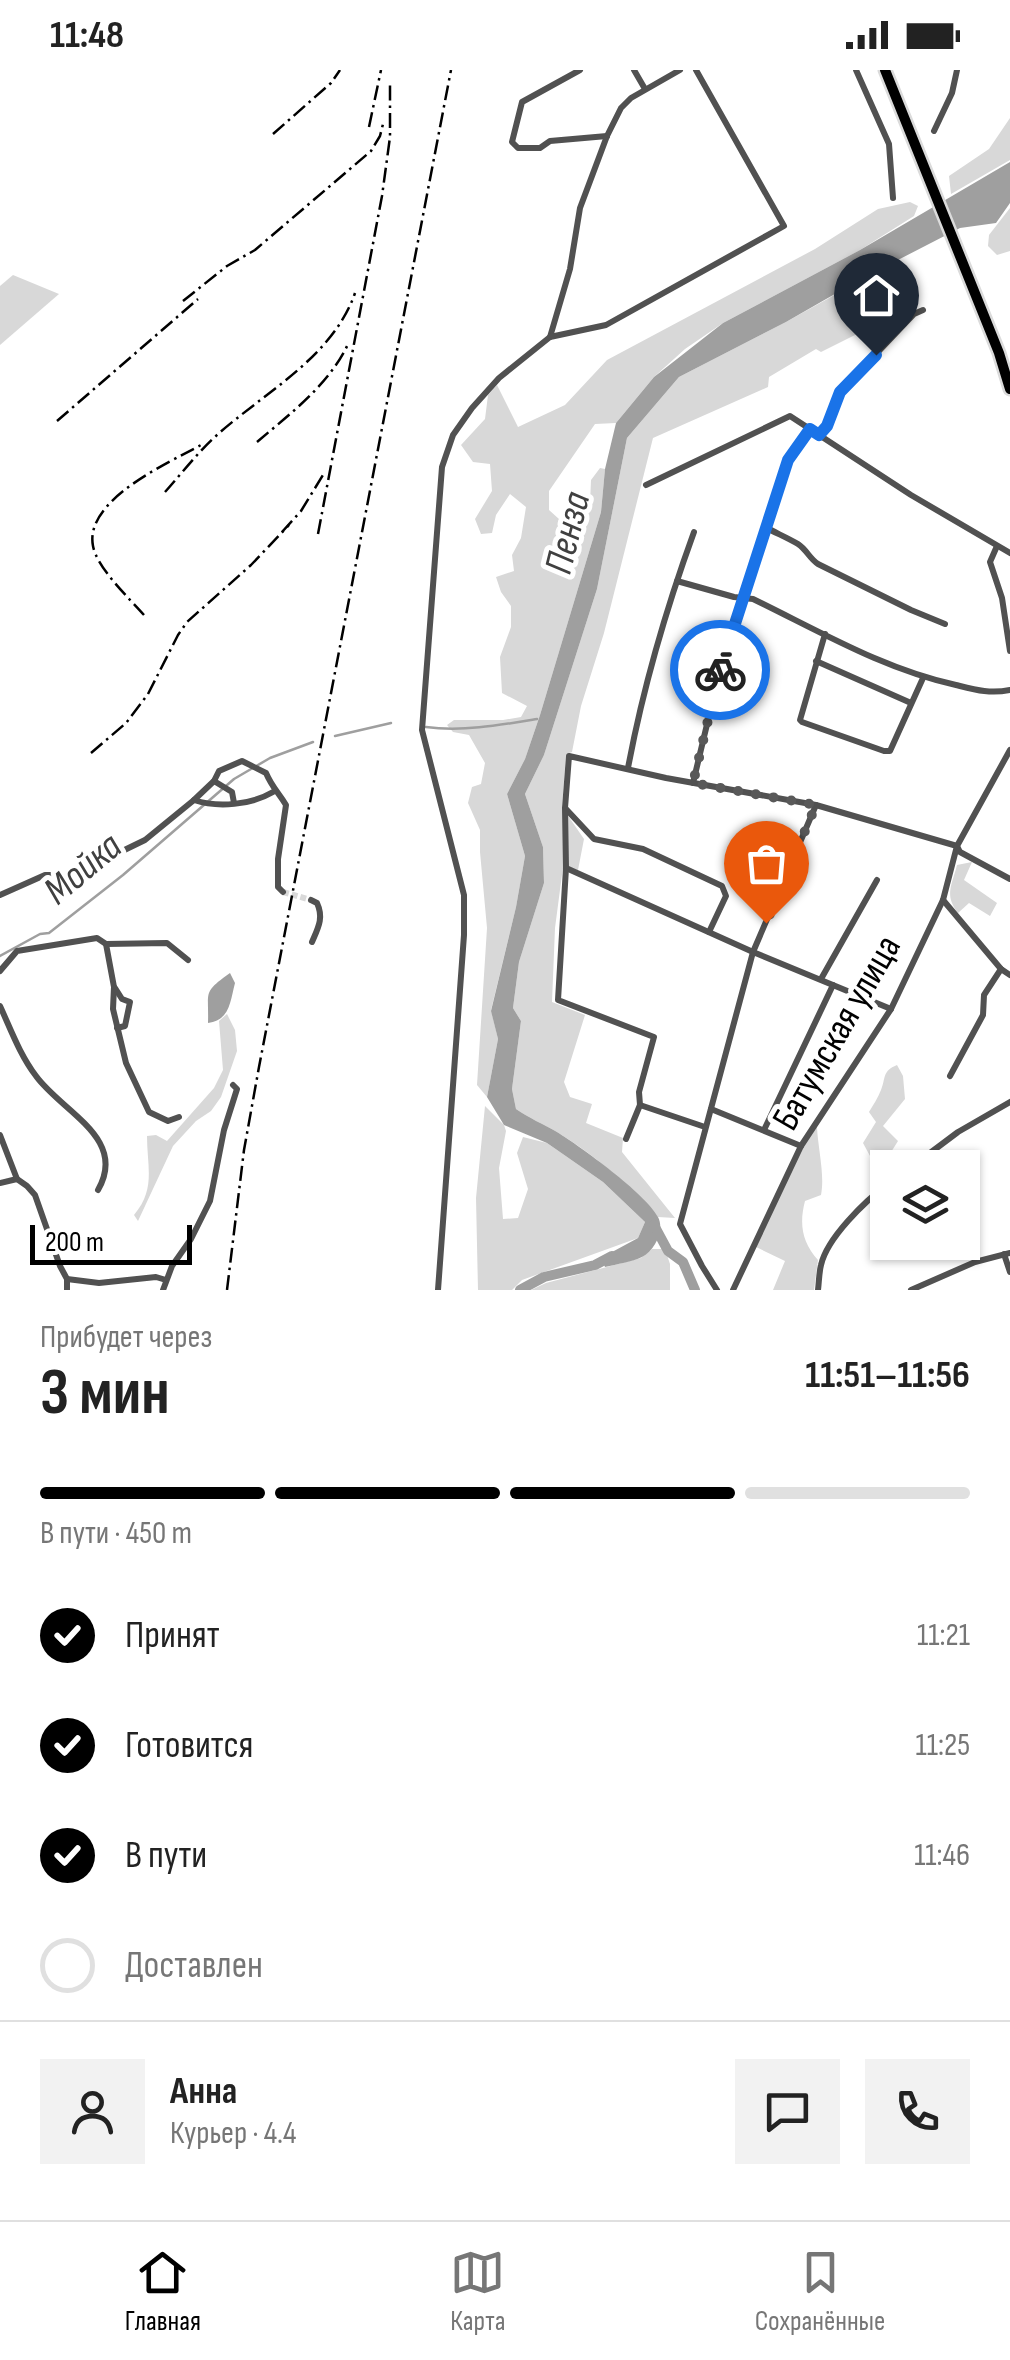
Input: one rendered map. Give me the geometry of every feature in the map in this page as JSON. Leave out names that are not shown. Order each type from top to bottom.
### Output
[{"type":"main road","points":[[885,70],[1010,389]]},
{"type":"street","points":[[580,70],[522,102],[512,142],[518,148],[540,148],[550,142],[607,136]]},
{"type":"street","points":[[634,70],[644,89]]},
{"type":"street","points":[[550,337],[570,269],[580,208],[607,136],[621,108],[631,98],[680,70]]},
{"type":"street","points":[[438,1290],[464,935],[464,895],[422,726],[442,466],[453,435],[472,408],[499,378],[550,337],[606,325],[784,226],[696,70]]},
{"type":"street","points":[[856,70],[888,144],[893,198]]},
{"type":"street","points":[[934,131],[952,93],[957,70]]},
{"type":"street","points":[[819,435],[827,426],[840,392],[914,314],[923,310]]},
{"type":"street","points":[[646,485],[790,416],[911,496],[1010,553]]},
{"type":"street","points":[[693,783],[742,596],[788,460],[810,429]]},
{"type":"street","points":[[765,527],[799,544],[818,564],[945,624]]},
{"type":"street","points":[[628,768],[637,722],[694,532]]},
{"type":"street","points":[[997,546],[990,562],[1002,598],[1010,651]]},
{"type":"street","points":[[677,582],[754,599],[923,678],[991,694],[1010,690]]},
{"type":"street","points":[[825,634],[802,722],[890,751],[923,678]]},
{"type":"street","points":[[816,661],[911,703]]},
{"type":"street","name":"Батумская улица","points":[[733,1290],[801,1146],[891,1008],[943,900],[957,846],[1010,750]]},
{"type":"street","points":[[626,1139],[640,1105],[639,1092],[654,1037],[558,1000],[569,756],[816,805],[957,846],[960,852],[1010,880]]},
{"type":"street","points":[[0,895],[45,874],[73,874],[145,840],[194,800],[219,772],[242,760],[266,773],[274,792],[286,805],[278,859],[278,888],[283,892]]},
{"type":"street","points":[[214,781],[232,792],[234,803]]},
{"type":"street","points":[[194,800],[220,806],[274,792]]},
{"type":"street","points":[[718,1290],[680,1224],[753,952],[816,805]]},
{"type":"street","points":[[565,808],[594,839],[643,849],[722,886],[726,896],[710,932]]},
{"type":"street","points":[[566,868],[753,952],[891,1008]]},
{"type":"street","points":[[820,979],[877,880]]},
{"type":"street","points":[[310,900],[317,903],[321,912],[312,942]]},
{"type":"street","points":[[943,900],[1010,976]]},
{"type":"street","points":[[0,971],[17,952],[98,938],[106,944],[166,943],[188,960]]},
{"type":"street","points":[[106,944],[114,987],[113,1009],[126,1062],[149,1112],[168,1121],[179,1117]]},
{"type":"street","points":[[950,1076],[983,1015],[984,995],[1002,969]]},
{"type":"street","points":[[764,1130],[833,985]]},
{"type":"street","points":[[114,987],[122,999],[130,1002],[125,1026],[117,1028]]},
{"type":"street","points":[[0,1006],[25,1061],[39,1080],[98,1136],[104,1149],[105,1178],[98,1190]]},
{"type":"street","points":[[163,1290],[210,1201],[236,1088],[233,1086]]},
{"type":"street","points":[[934,1150],[1010,1102]]},
{"type":"street","points":[[640,1105],[705,1127]]},
{"type":"street","points":[[711,1109],[801,1146]]},
{"type":"street","points":[[0,1135],[17,1179],[35,1195],[68,1290]]},
{"type":"street","points":[[0,1183],[17,1179]]},
{"type":"street","points":[[818,1290],[821,1263],[834,1240],[870,1200]]},
{"type":"street","points":[[911,1290],[975,1262],[1007,1253],[1010,1272]]},
{"type":"street","points":[[67,1278],[99,1283],[156,1276],[166,1280]]},
{"type":"shaded area","points":[[1010,118],[1010,160],[951,194],[949,176],[989,149]]},
{"type":"shaded area","points":[[1010,162],[1010,203],[996,223],[960,228],[679,377],[627,438],[597,589],[544,755],[525,794],[543,847],[544,883],[519,962],[513,1008],[521,1021],[512,1089],[516,1109],[612,1171],[651,1207],[660,1222],[658,1239],[647,1254],[605,1267],[601,1258],[638,1238],[645,1222],[603,1182],[547,1143],[504,1125],[487,1097],[498,1039],[491,1011],[525,856],[507,794],[525,759],[540,715],[601,512],[605,469],[616,423],[654,377],[723,323],[860,250]]},
{"type":"shaded area","points":[[910,202],[918,206],[914,216],[860,250],[723,323],[685,349],[654,377],[616,423],[595,424],[549,491],[549,510],[559,519],[573,521],[590,503],[591,480],[600,468],[605,469],[601,512],[540,715],[525,759],[507,794],[525,856],[491,1010],[498,1039],[487,1097],[477,1085],[487,928],[480,830],[468,803],[472,787],[481,784],[485,763],[469,735],[453,732],[447,725],[454,720],[521,717],[527,706],[502,693],[500,657],[511,627],[511,606],[496,577],[514,571],[512,555],[521,538],[526,507],[510,494],[496,515],[492,533],[481,534],[475,519],[492,491],[490,464],[473,462],[461,445],[485,419],[488,395],[497,385],[518,427],[565,405],[607,360],[815,249],[878,209]]},
{"type":"shaded area","points":[[1010,208],[1010,251],[997,255],[988,246],[989,235]]},
{"type":"shaded area","points":[[883,268],[898,299],[912,296],[915,305],[821,352],[816,349],[769,377],[768,387],[653,438],[572,752],[566,754],[562,807],[584,839],[578,870],[563,867],[555,928],[552,1002],[585,1015],[564,1082],[570,1097],[592,1104],[586,1123],[623,1138],[622,1152],[675,1218],[658,1217],[598,1161],[516,1109],[512,1089],[521,1021],[513,1008],[519,962],[544,883],[543,847],[525,794],[544,755],[597,589],[627,438],[679,377]]},
{"type":"shaded area","points":[[13,275],[59,294],[0,345],[0,286]]},
{"type":"shaded area","points":[[972,862],[964,880],[997,903],[990,916],[969,903],[958,913],[951,901],[957,865]]},
{"type":"shaded area","points":[[230,973],[235,983],[228,1009],[221,1018],[208,1023],[209,994]]},
{"type":"shaded area","points":[[227,1014],[235,1030],[237,1051],[221,1097],[173,1146],[138,1221],[134,1215],[148,1187],[147,1136],[156,1135],[167,1141],[214,1088],[223,1070],[219,1021]]},
{"type":"shaded area","points":[[897,1065],[903,1076],[905,1099],[883,1126],[898,1141],[892,1150],[870,1150],[870,1156],[863,1143],[876,1122],[869,1112],[892,1067]]},
{"type":"shaded area","points":[[485,1106],[506,1131],[499,1168],[503,1219],[518,1218],[528,1189],[517,1153],[523,1137],[547,1143],[603,1182],[645,1222],[638,1238],[522,1280],[512,1290],[478,1290],[476,1198]]},
{"type":"shaded area","points":[[817,1127],[821,1195],[805,1201],[802,1217],[805,1239],[818,1260],[814,1290],[773,1290],[785,1261],[756,1247],[802,1147]]},
{"type":"shaded area","points":[[652,1249],[665,1249],[670,1264],[670,1290],[531,1290],[641,1258]]},
{"type":"waterway","points":[[426,727],[467,728],[537,719]]},
{"type":"waterway","points":[[335,736],[391,723]]},
{"type":"waterway","name":"Мойка","points":[[0,956],[49,933],[234,779],[270,758],[313,742]]},
{"type":"waterway","points":[[654,1225],[668,1251],[683,1262],[695,1290]]},
{"type":"waterway","points":[[520,1290],[544,1277],[595,1265],[612,1256]]},
{"type":"tunnel","points":[[283,892],[311,900]]},
{"type":"railway","points":[[273,134],[331,83],[340,70]]},
{"type":"railway","points":[[369,127],[381,70]]},
{"type":"railway","points":[[227,1290],[244,1150],[259,1067],[451,70]]},
{"type":"railway","points":[[318,534],[382,196],[390,137],[390,82]]},
{"type":"railway","points":[[183,301],[227,266],[255,250],[371,151],[383,124]]},
{"type":"railway","points":[[165,492],[217,435],[314,355],[345,316],[355,293]]},
{"type":"railway","points":[[57,421],[198,299]]},
{"type":"railway","points":[[257,442],[321,384],[349,342]]},
{"type":"railway","points":[[144,615],[101,564],[93,546],[94,529],[101,513],[131,485],[201,445]]},
{"type":"railway","points":[[282,532],[301,511],[323,475]]},
{"type":"railway","points":[[91,753],[126,723],[148,694],[187,622],[289,525]]},
{"type":"way so far","points":[[720,670],[693,783],[816,805],[766,923]]},
{"type":"route","points":[[720,670],[788,460],[810,429],[819,435],[827,426],[840,392],[876,355]]},
{"type":"water label","name":"Пенза","points":[[568,533]]}]
